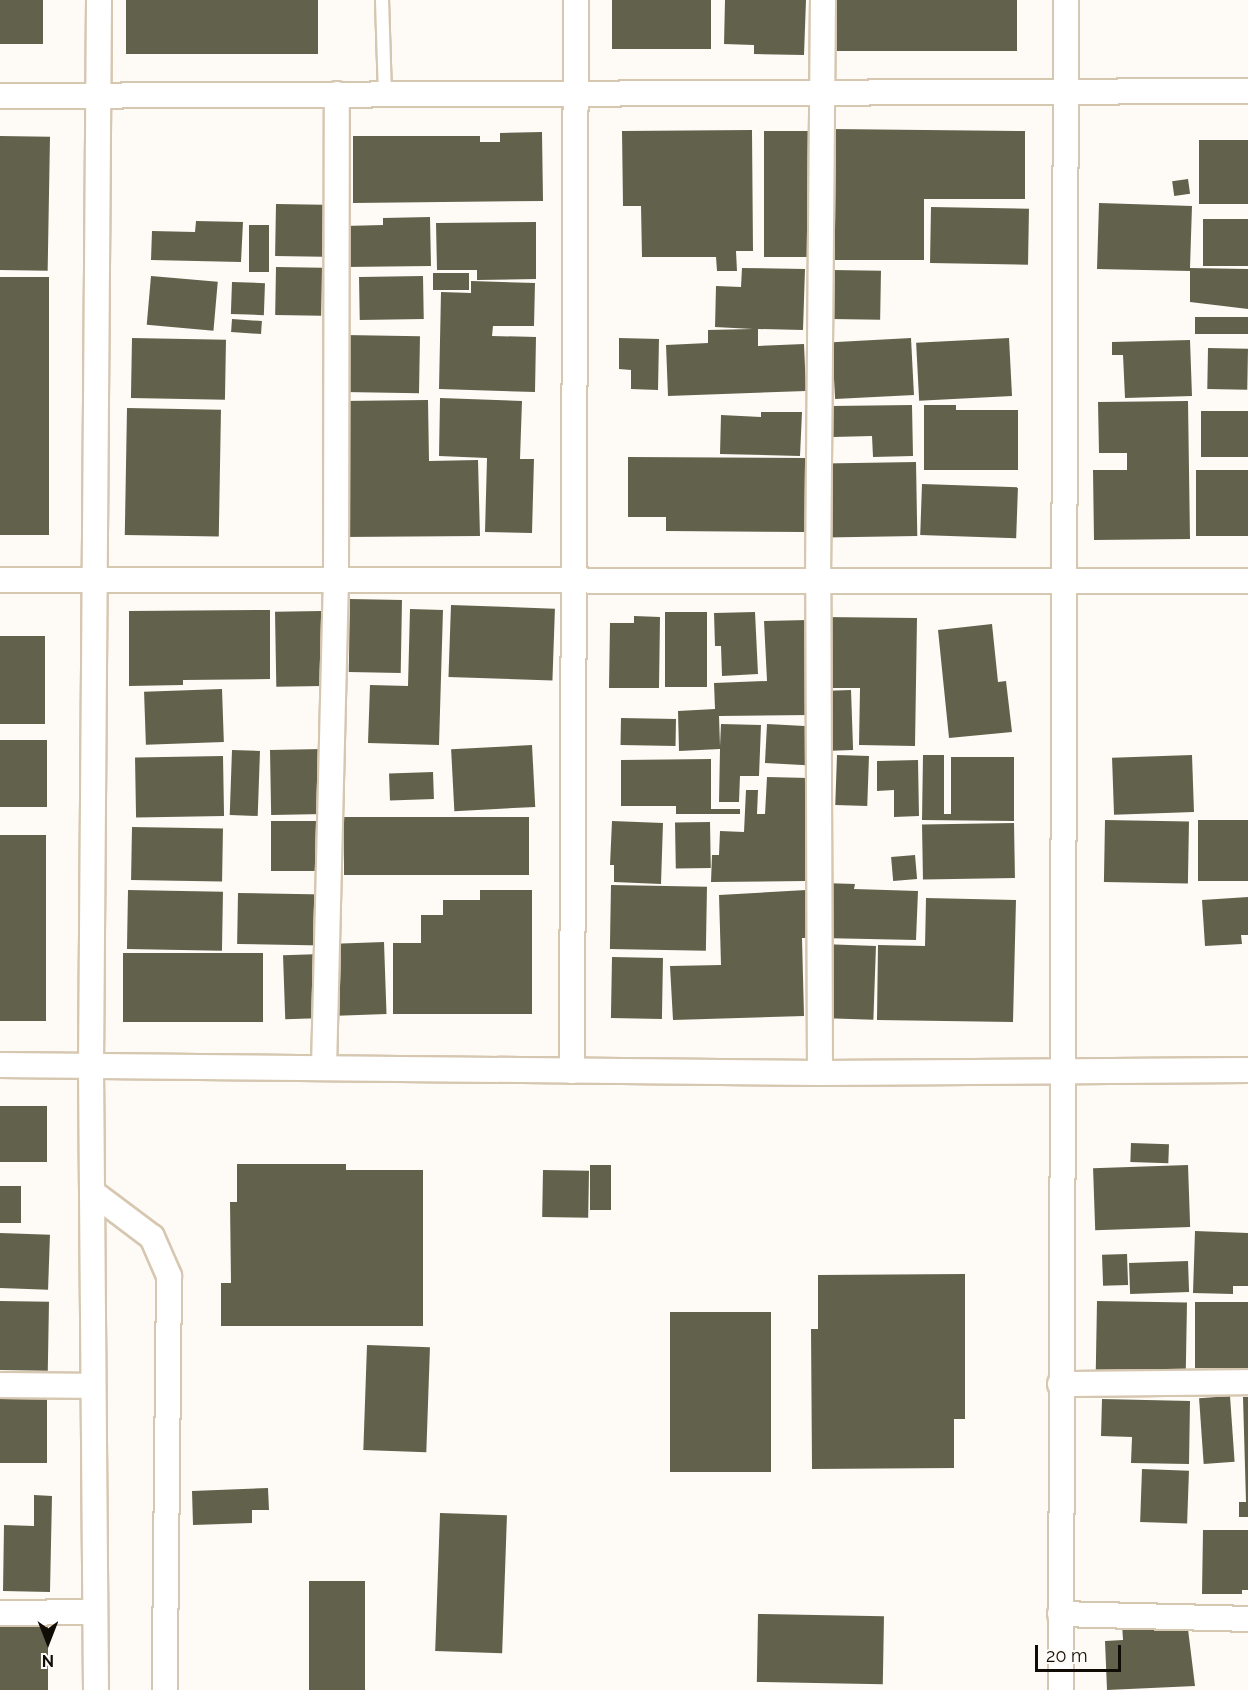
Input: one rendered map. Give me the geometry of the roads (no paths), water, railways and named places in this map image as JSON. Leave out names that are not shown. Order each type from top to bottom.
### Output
[{"type":"street","points":[[96,1690],[91,1067],[99,0]]},
{"type":"street","points":[[572,1071],[572,581],[576,0]]},
{"type":"street","points":[[820,1073],[818,581],[823,0]]},
{"type":"street","points":[[1061,1690],[1061,581],[1066,0]]},
{"type":"street","points":[[0,96],[337,94],[576,96],[824,90],[1065,89],[1248,91]]},
{"type":"street","points":[[324,1068],[336,579],[337,94]]},
{"type":"street","points":[[0,580],[1248,581]]},
{"type":"street","points":[[0,1065],[820,1073],[1248,1070]]},
{"type":"street","points":[[92,1192],[152,1237],[169,1276],[165,1690]]},
{"type":"street","points":[[1060,1384],[1248,1382]]},
{"type":"street","points":[[0,1385],[93,1386]]},
{"type":"street","points":[[1060,1608],[1248,1606]]},
{"type":"street","points":[[1060,1608],[1248,1619]]},
{"type":"street","points":[[0,1613],[95,1612]]},
{"type":"lane","points":[[382,0],[385,96]]}]
